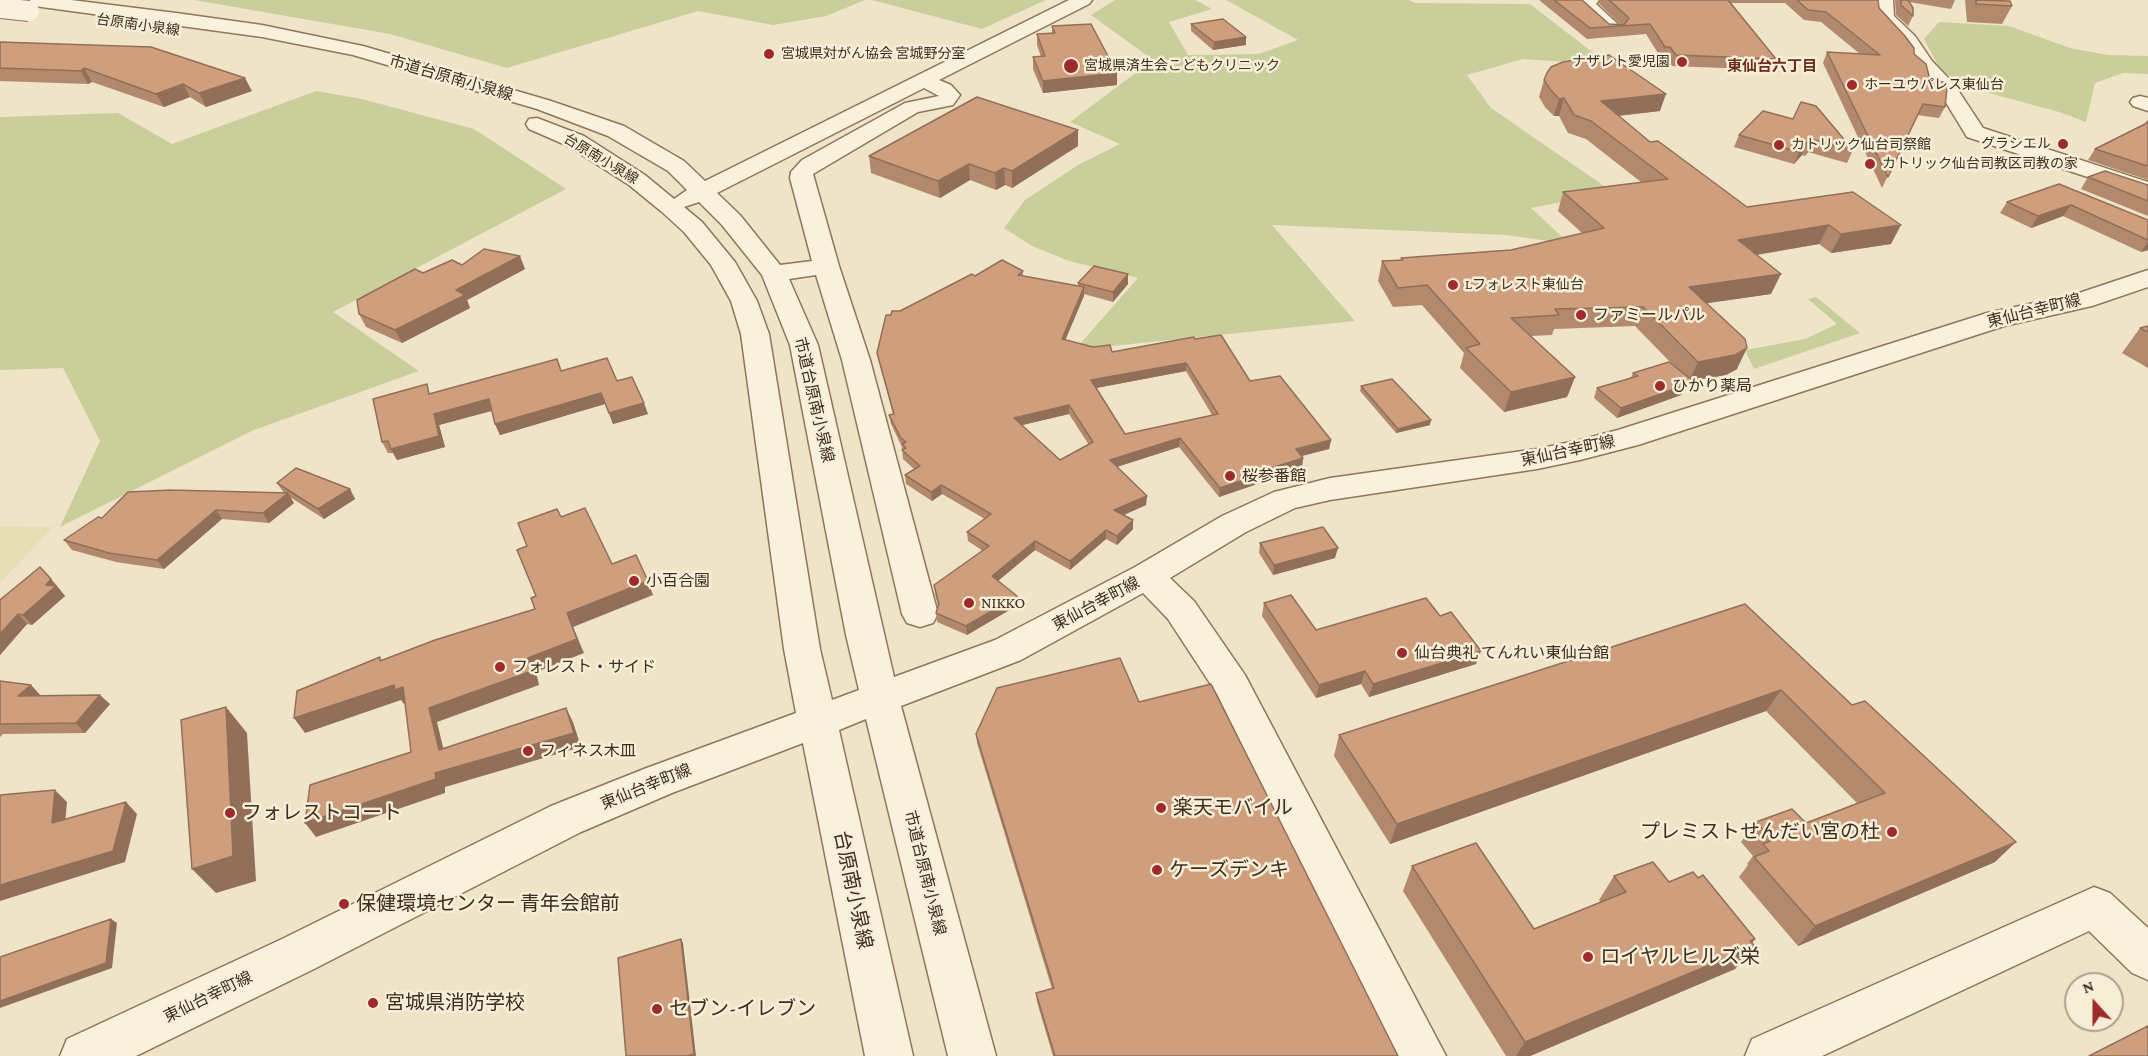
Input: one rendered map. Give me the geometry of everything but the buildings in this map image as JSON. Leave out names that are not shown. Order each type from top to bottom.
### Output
[{"type":"street","points":[[670,207],[1083,0]]},
{"type":"street","points":[[1590,0],[1586,4],[1614,29]]},
{"type":"street","points":[[1884,0],[1885,17],[1908,40],[1925,65],[1947,88],[1974,132],[2148,190]]},
{"type":"street","name":"市道台原南小泉線","points":[[26,4],[53,3],[262,32],[356,50],[466,81],[544,105],[615,131],[676,166],[731,220],[774,274],[804,345],[879,700],[972,1056]]},
{"type":"street","points":[[0,9],[26,4]]},
{"type":"street","name":"台原南小泉線","points":[[26,4],[288,50],[471,100],[576,141],[637,180],[693,227],[729,272],[744,301],[756,334],[802,649],[889,1056]]},
{"type":"street","points":[[920,614],[856,360],[801,178],[802,172],[810,165],[912,107],[946,101],[950,98],[944,90],[924,81]]},
{"type":"street","points":[[774,274],[826,266]]},
{"type":"street","name":"東仙台幸町線","points":[[84,1056],[298,954],[566,819],[658,781],[1008,650],[1147,576],[1234,524],[1285,500],[1330,489],[1538,459],[1627,438],[1896,350],[1997,319],[2083,300],[2148,278]]},
{"type":"street","points":[[1147,576],[1181,610],[1232,685],[1422,1056]]},
{"type":"street","points":[[1769,1056],[2094,907],[2148,958]]},
{"type":"shaded area","points":[[0,526],[53,527],[0,583]]},
{"type":"green space","points":[[194,0],[865,0],[826,16],[773,25],[698,11],[507,68],[390,34]]},
{"type":"green space","points":[[872,0],[1046,0],[982,29]]},
{"type":"green space","points":[[1115,0],[1195,0],[1212,9],[1169,22],[1188,55],[1259,54],[1298,40],[1226,0],[1409,0],[1415,3],[1530,4],[1609,65],[1523,59],[1467,75],[1491,108],[1613,192],[1531,208],[1570,244],[1506,235],[1272,225],[1355,321],[1092,348],[1079,345],[1138,278],[1069,261],[1032,246],[1004,228],[1025,200],[1078,165],[1120,144],[1070,122],[1153,60],[1091,15]]},
{"type":"green space","points":[[1939,22],[2009,26],[2070,48],[2108,55],[2148,56],[2148,74],[2123,73],[2095,83],[2086,122],[2059,112],[1970,88],[1941,71],[1924,39]]},
{"type":"green space","points":[[316,91],[362,99],[474,129],[566,189],[333,312],[419,371],[254,430],[60,527],[100,441],[63,368],[0,370],[0,117],[118,113],[172,144]]},
{"type":"green space","points":[[1816,297],[1860,333],[1754,369],[1745,350],[1805,339],[1837,324],[1808,299]]},
{"type":"place","name":"宮城県対がん協会 宮城野分室","points":[[769,54]]},
{"type":"place","name":"ナザレト愛児園","points":[[1682,62]]},
{"type":"place","name":"宮城県済生会こどもクリニック","points":[[1071,66]]},
{"type":"place","name":"ホーユウパレス東仙台","points":[[1852,85]]},
{"type":"place","name":"グラシエル","points":[[2063,144]]},
{"type":"place","name":"カトリック仙台司祭館","points":[[1779,145]]},
{"type":"place","name":"カトリック仙台司教区司教の家","points":[[1870,164]]},
{"type":"place","name":"Lフォレスト東仙台","points":[[1453,285]]},
{"type":"place","name":"ファミールパル","points":[[1581,315]]},
{"type":"place","name":"ひかり薬局","points":[[1660,386]]},
{"type":"place","name":"桜参番館","points":[[1230,476]]},
{"type":"place","name":"小百合園","points":[[634,581]]},
{"type":"place","name":"NIKKO","points":[[969,603]]},
{"type":"place","name":"仙台典礼 てんれい東仙台館","points":[[1402,653]]},
{"type":"place","name":"フォレスト・サイド","points":[[500,667]]},
{"type":"place","name":"フィネス木皿","points":[[528,751]]},
{"type":"place","name":"楽天モバイル","points":[[1161,808]]},
{"type":"place","name":"フォレストコート","points":[[230,813]]},
{"type":"place","name":"プレミストせんだい宮の杜","points":[[1892,832]]},
{"type":"place","name":"ケーズデンキ","points":[[1157,870]]},
{"type":"place","name":"保健環境センター 青年会館前","points":[[344,904]]},
{"type":"place","name":"ロイヤルヒルズ栄","points":[[1588,957]]},
{"type":"place","name":"宮城県消防学校","points":[[373,1003]]},
{"type":"place","name":"セブン-イレブン","points":[[657,1009]]},
{"type":"district","name":"東仙台六丁目","points":[[1772,66]]}]
